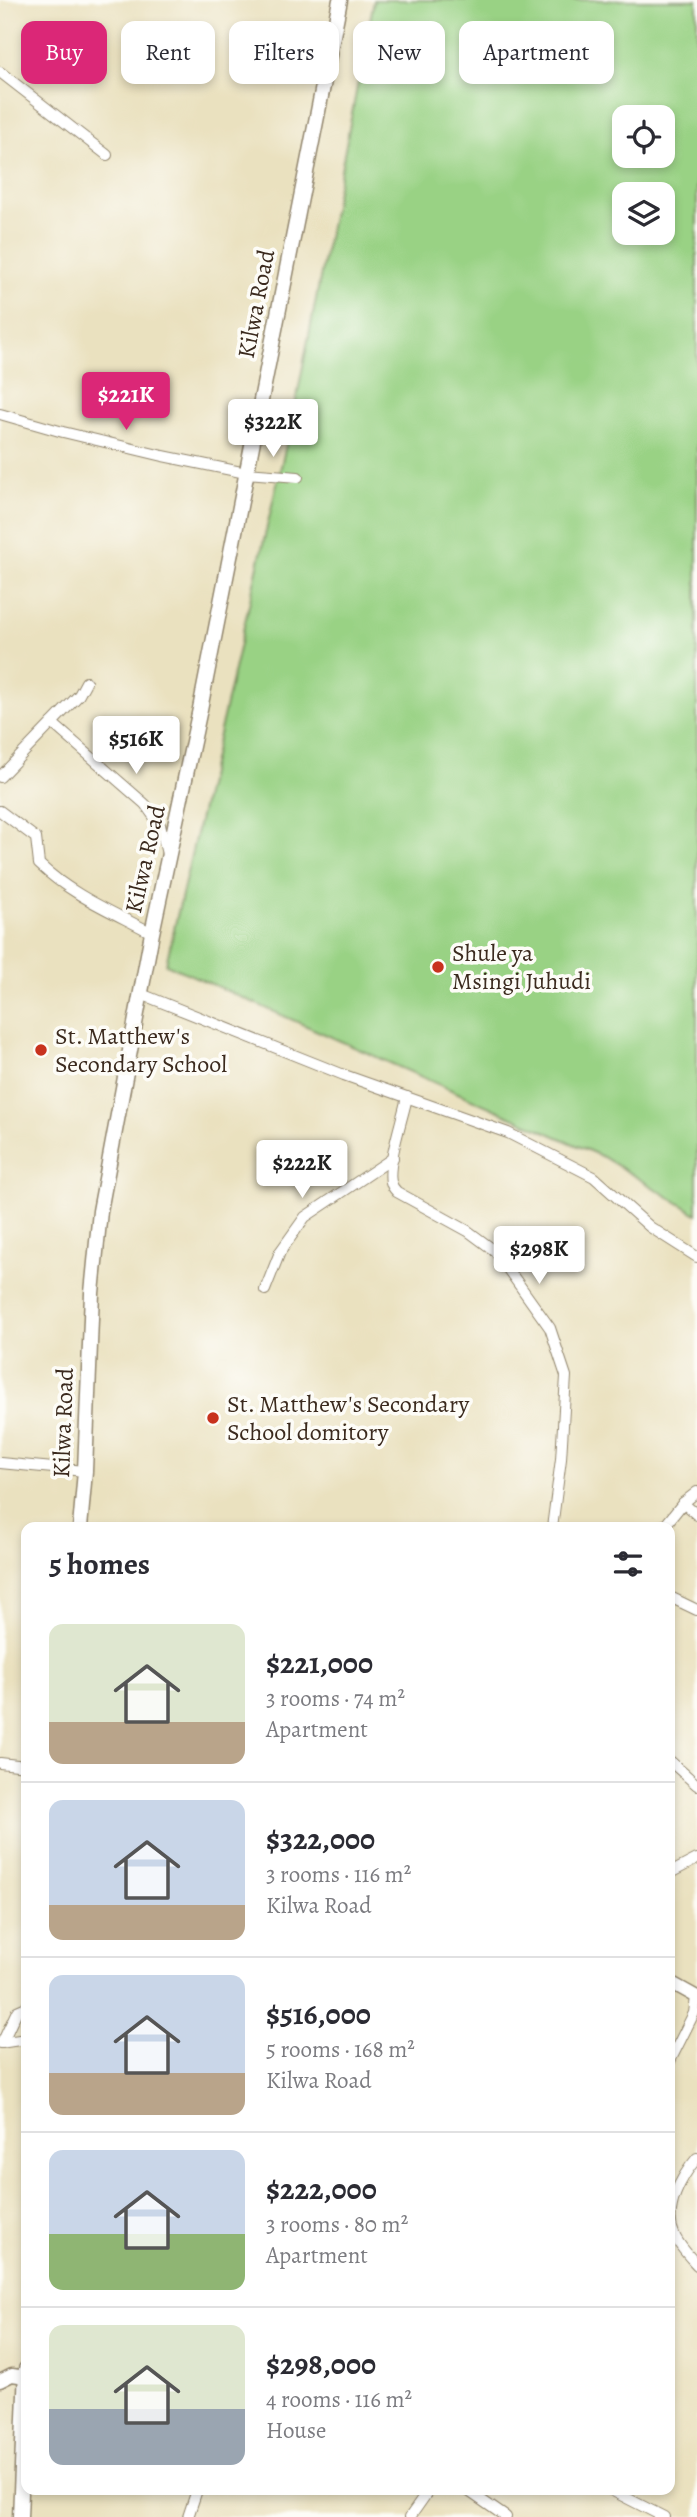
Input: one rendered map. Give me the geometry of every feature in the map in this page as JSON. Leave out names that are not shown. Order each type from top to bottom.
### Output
[{"type":"highway","name":"Kilwa Road","points":[[81,1522],[85,1471],[88,1353],[100,1211],[152,933],[169,862],[340,0]]},
{"type":"highway","points":[[20,2517],[21,2493]]},
{"type":"main road","points":[[675,1985],[696,1997]]},
{"type":"main road","points":[[0,2381],[12,2375],[21,2374]]},
{"type":"street","points":[[0,72],[107,155]]},
{"type":"street","points":[[0,414],[150,453],[246,473],[298,477]]},
{"type":"street","points":[[1,775],[79,695],[86,682]]},
{"type":"street","points":[[52,723],[152,811],[160,825],[169,862]]},
{"type":"street","points":[[0,811],[36,838],[39,864],[59,882],[89,901],[152,933]]},
{"type":"street","points":[[141,994],[407,1097],[508,1133],[604,1184],[650,1227],[697,1257]]},
{"type":"street","points":[[407,1097],[393,1158],[393,1187],[397,1192],[468,1231],[495,1251],[550,1328],[566,1376],[561,1459],[553,1522]]},
{"type":"street","points":[[265,1290],[280,1252],[305,1217],[393,1158]]},
{"type":"street","points":[[0,1462],[85,1471]]},
{"type":"street","points":[[668,1522],[683,1503],[697,1492]]},
{"type":"street","points":[[683,1503],[697,1515]]},
{"type":"street","points":[[675,1599],[697,1610]]},
{"type":"street","points":[[0,1763],[21,1765]]},
{"type":"street","points":[[675,1765],[697,1785]]},
{"type":"street","points":[[675,1870],[697,1859]]},
{"type":"street","points":[[675,2051],[694,2013],[696,1997]]},
{"type":"street","points":[[1,2043],[17,2011],[21,2009]]},
{"type":"street","points":[[1,2043],[21,2040]]},
{"type":"street","points":[[675,2194],[681,2179],[697,2158]]},
{"type":"street","points":[[675,2236],[697,2265]]},
{"type":"street","points":[[188,2517],[195,2495]]},
{"type":"street","points":[[410,2517],[425,2495]]},
{"type":"street","points":[[474,2495],[506,2517]]},
{"type":"street","points":[[621,2495],[664,2517]]},
{"type":"green space","points":[[374,0],[697,0],[697,1214],[603,1157],[166,964],[297,397],[358,84],[445,84],[445,21],[370,21]]},
{"type":"place","name":"Shule ya Msingi Juhudi","points":[[438,967]]},
{"type":"place","name":"St. Matthew's Secondary School","points":[[41,1050]]},
{"type":"place","name":"St. Matthew's Secondary School domitory","points":[[213,1418]]}]
